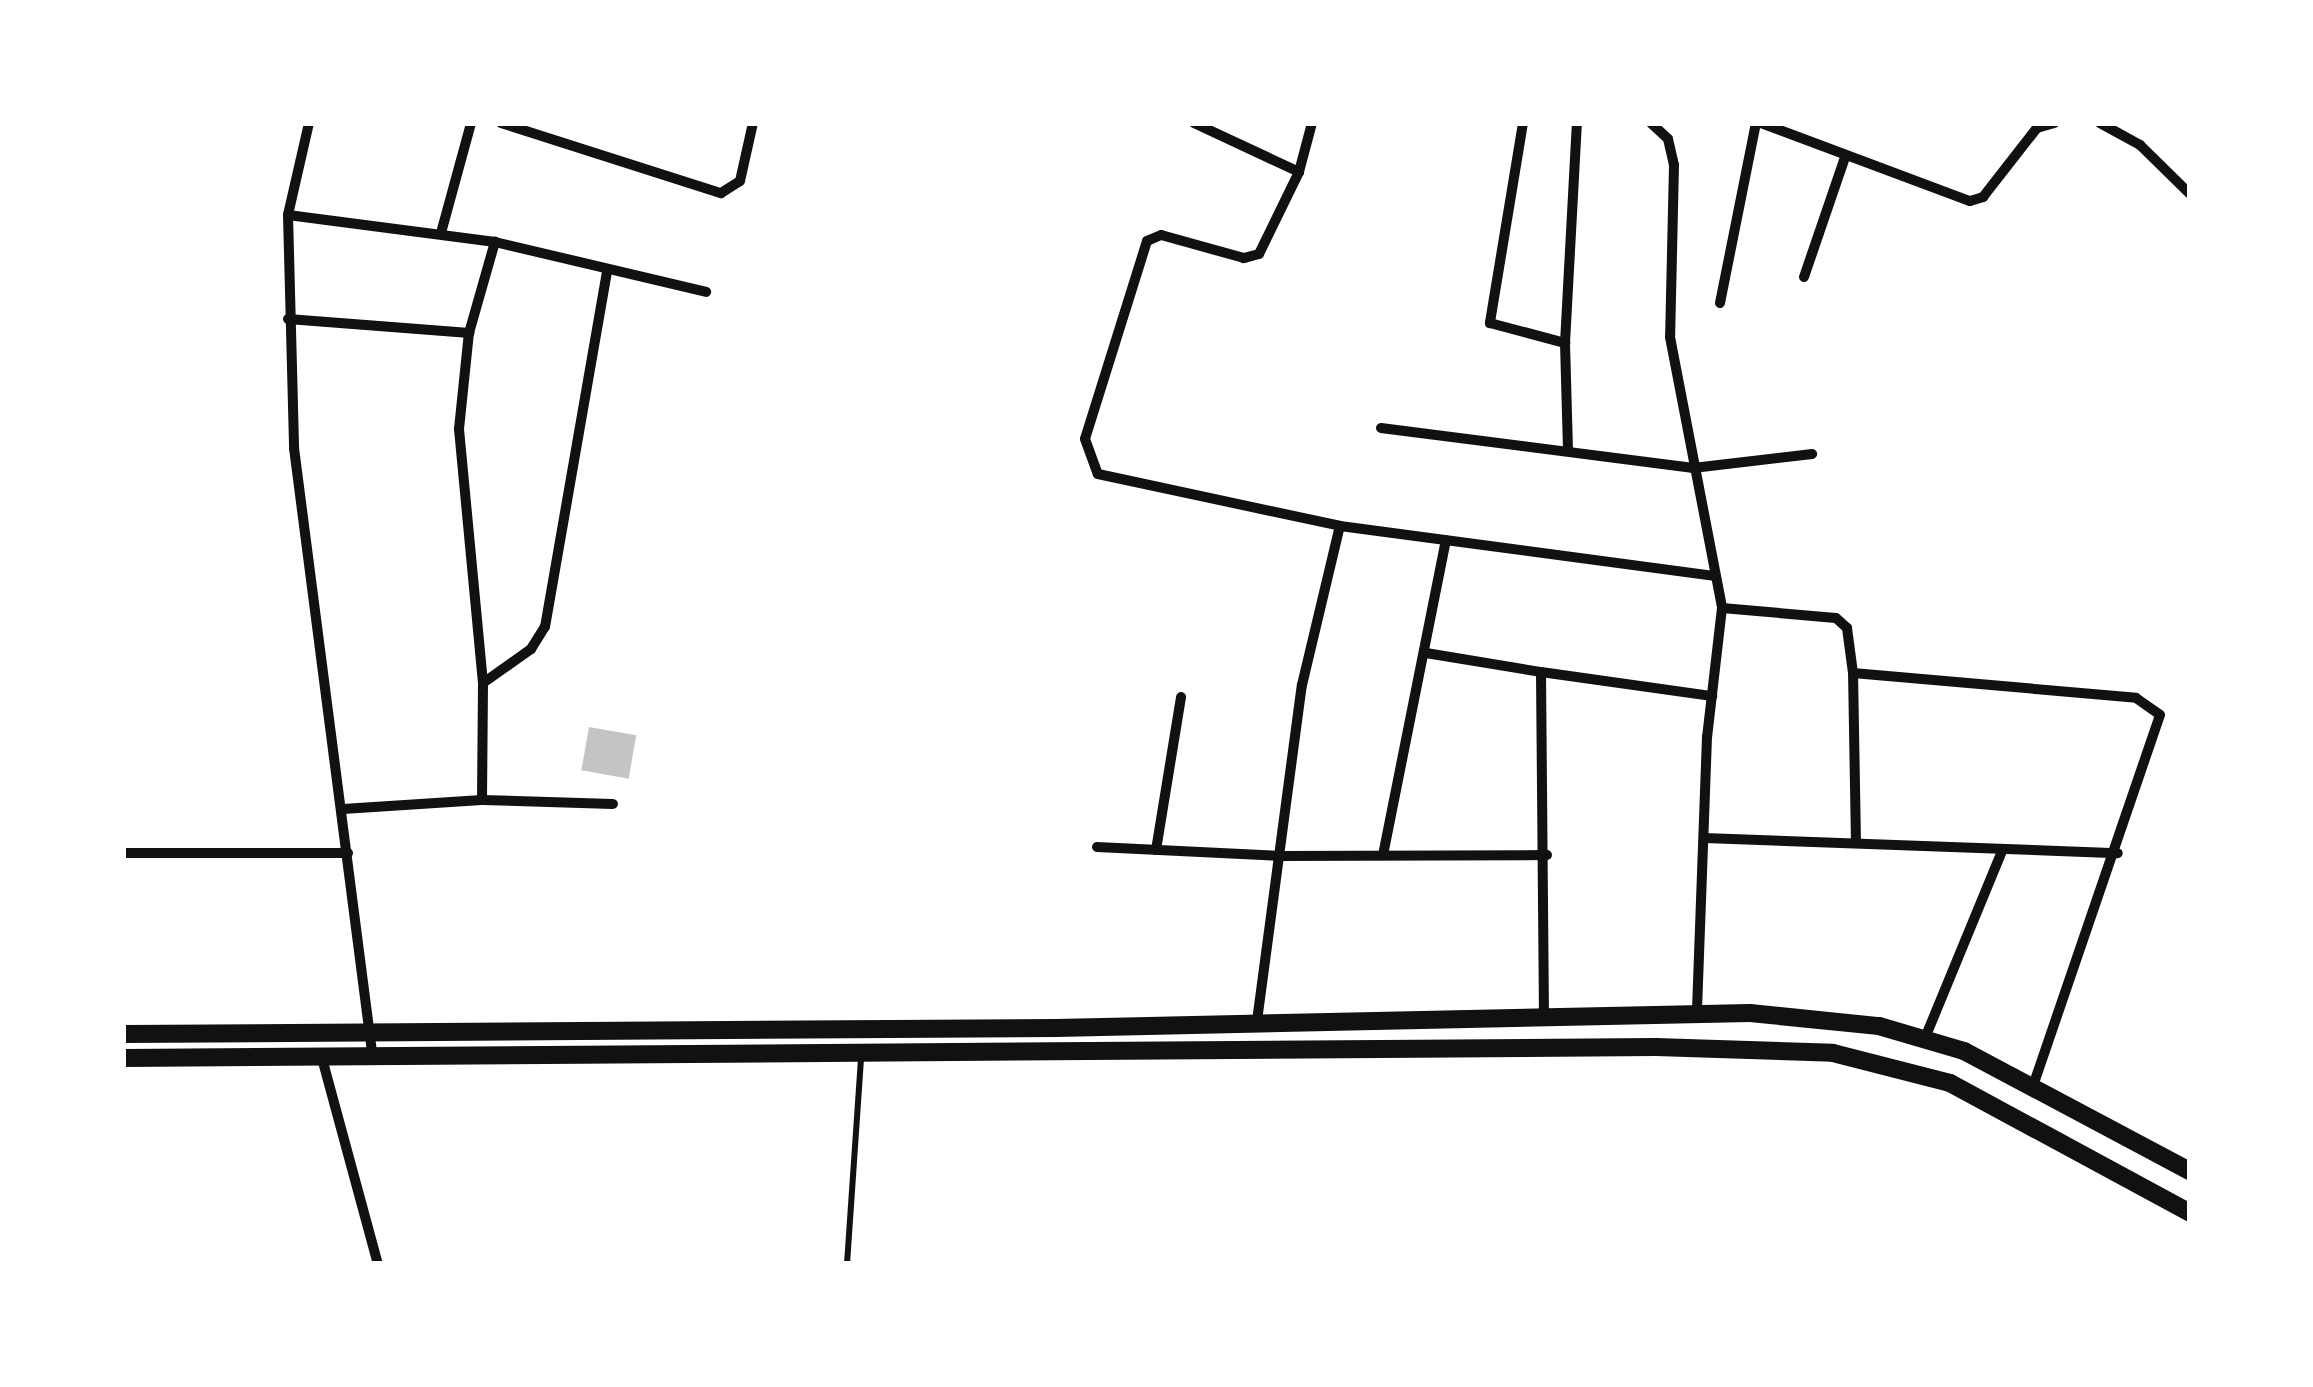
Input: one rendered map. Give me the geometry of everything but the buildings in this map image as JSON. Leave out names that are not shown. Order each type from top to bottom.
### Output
[{"type":"highway","points":[[123,1034],[370,1036],[1697,1011],[1846,1022],[1925,1038],[2034,1084],[2190,1171]]},
{"type":"highway","points":[[123,1058],[323,1062],[1680,1047],[1875,1058],[1950,1083],[2190,1213]]},
{"type":"street","points":[[309,123],[288,215],[295,448],[373,1061]]},
{"type":"street","points":[[441,232],[471,123]]},
{"type":"street","points":[[501,123],[721,193],[740,181],[753,123]]},
{"type":"street","points":[[1194,123],[1299,172]]},
{"type":"street","points":[[1312,123],[1299,172],[1259,254],[1244,258],[1161,235],[1147,241],[1085,439],[1088,460],[1098,474],[1340,526],[1716,576]]},
{"type":"street","points":[[1523,123],[1490,323],[1565,344]]},
{"type":"street","points":[[1568,451],[1565,344],[1577,123]]},
{"type":"street","points":[[1651,123],[1668,139],[1674,165],[1670,337],[1722,608],[1712,696],[1697,1011]]},
{"type":"street","points":[[1720,303],[1758,123],[1970,201],[1983,197],[2037,128],[2054,123]]},
{"type":"street","points":[[2100,123],[2140,146],[2190,194]]},
{"type":"street","points":[[1804,277],[1845,157]]},
{"type":"street","points":[[288,215],[441,232],[706,292]]},
{"type":"street","points":[[482,800],[483,683],[458,430],[470,332],[495,242]]},
{"type":"street","points":[[483,683],[531,650],[544,627],[607,270]]},
{"type":"street","points":[[288,319],[470,332]]},
{"type":"street","points":[[1382,428],[1693,468],[1811,454]]},
{"type":"street","points":[[1257,1021],[1302,685],[1340,526]]},
{"type":"street","points":[[1383,855],[1446,540]]},
{"type":"street","points":[[1722,608],[1836,618],[1853,647],[1856,843]]},
{"type":"street","points":[[1426,653],[1712,696]]},
{"type":"street","points":[[1541,672],[1547,855],[1544,1017]]},
{"type":"street","points":[[1853,673],[2151,705],[2160,734],[2034,1084]]},
{"type":"street","points":[[1156,850],[1181,697]]},
{"type":"street","points":[[343,809],[482,800],[613,804]]},
{"type":"street","points":[[1704,838],[2118,853]]},
{"type":"street","points":[[1097,847],[1277,856],[1547,855]]},
{"type":"street","points":[[1925,1038],[2003,848]]},
{"type":"street","points":[[123,853],[348,853]]},
{"type":"street","points":[[323,1062],[378,1264]]},
{"type":"lane","points":[[848,1264],[861,1058]]}]
